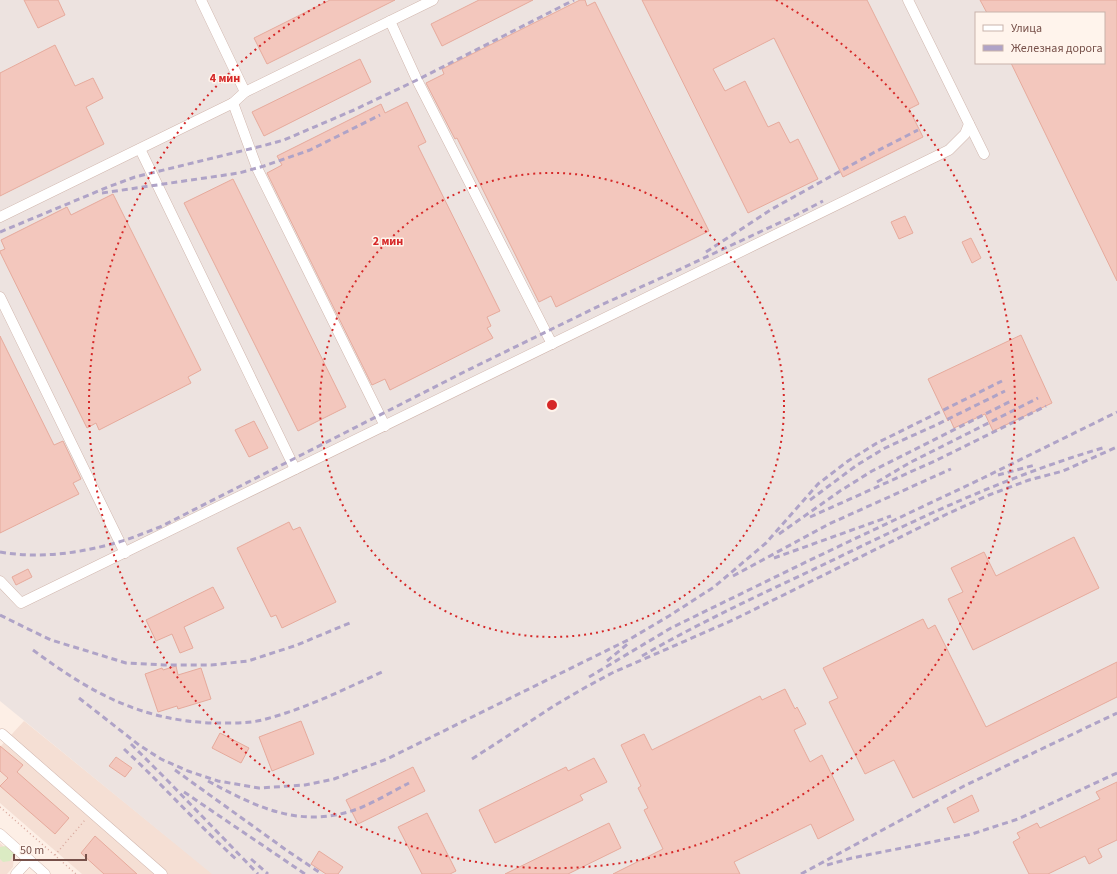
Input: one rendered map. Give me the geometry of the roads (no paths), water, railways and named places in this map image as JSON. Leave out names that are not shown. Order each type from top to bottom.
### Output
[{"type":"street","points":[[201,0],[245,92]]},
{"type":"street","points":[[0,217],[233,103],[245,92],[433,0]]},
{"type":"street","points":[[908,0],[984,154]]},
{"type":"street","points":[[390,21],[417,80],[552,344]]},
{"type":"street","points":[[233,103],[257,168],[385,426]]},
{"type":"street","points":[[0,581],[21,603],[949,150],[964,134],[969,124]]},
{"type":"street","points":[[140,149],[295,470]]},
{"type":"street","points":[[0,297],[125,553]]},
{"type":"street","points":[[2,734],[162,874]]},
{"type":"street","points":[[0,834],[45,874]]},
{"type":"street","points":[[16,874],[29,860]]},
{"type":"railway","points":[[0,232],[135,177],[284,140],[354,110],[417,80],[574,0]]},
{"type":"railway","points":[[102,193],[239,173],[264,166],[310,150],[380,115]]},
{"type":"railway","points":[[706,252],[772,209],[918,130]]},
{"type":"railway","points":[[0,552],[30,555],[75,552],[119,542],[160,527],[468,370],[601,305],[796,215],[823,201]]},
{"type":"railway","points":[[79,698],[139,745],[161,759],[188,771],[218,781],[259,788],[305,785],[334,779],[387,759],[630,639],[669,616],[714,587],[766,543],[818,484],[848,461],[877,443],[1002,381]]},
{"type":"railway","points":[[810,500],[857,465],[885,448],[1005,391]]},
{"type":"railway","points":[[877,482],[911,462],[1038,398]]},
{"type":"railway","points":[[779,534],[840,491],[872,471],[1011,401]]},
{"type":"railway","points":[[810,517],[937,460],[1046,406]]},
{"type":"railway","points":[[589,677],[671,628],[1117,412]]},
{"type":"railway","points":[[642,656],[734,607],[965,498],[1034,471],[1106,447]]},
{"type":"railway","points":[[472,759],[557,704],[612,673],[733,620],[947,514],[989,495],[1029,480],[1063,471],[1117,447]]},
{"type":"railway","points":[[998,475],[1035,465]]},
{"type":"railway","points":[[733,576],[829,524],[951,469]]},
{"type":"railway","points":[[774,558],[891,516]]},
{"type":"railway","points":[[0,615],[51,640],[126,663],[164,665],[211,665],[248,661],[297,645],[352,622]]},
{"type":"railway","points":[[607,661],[630,642]]},
{"type":"railway","points":[[33,650],[95,691],[138,710],[186,721],[212,723],[253,722],[281,715],[326,698],[384,671]]},
{"type":"railway","points":[[801,874],[964,786],[1117,713]]},
{"type":"railway","points":[[131,744],[258,874]]},
{"type":"railway","points":[[124,749],[236,859]]},
{"type":"railway","points":[[175,770],[322,874]]},
{"type":"railway","points":[[827,865],[852,858],[972,834],[1018,819],[1117,773]]},
{"type":"railway","points":[[208,781],[245,800],[281,813],[319,817],[339,814],[360,808],[409,783]]},
{"type":"railway","points":[[184,792],[305,874]]},
{"type":"railway","points":[[251,859],[268,874]]}]
